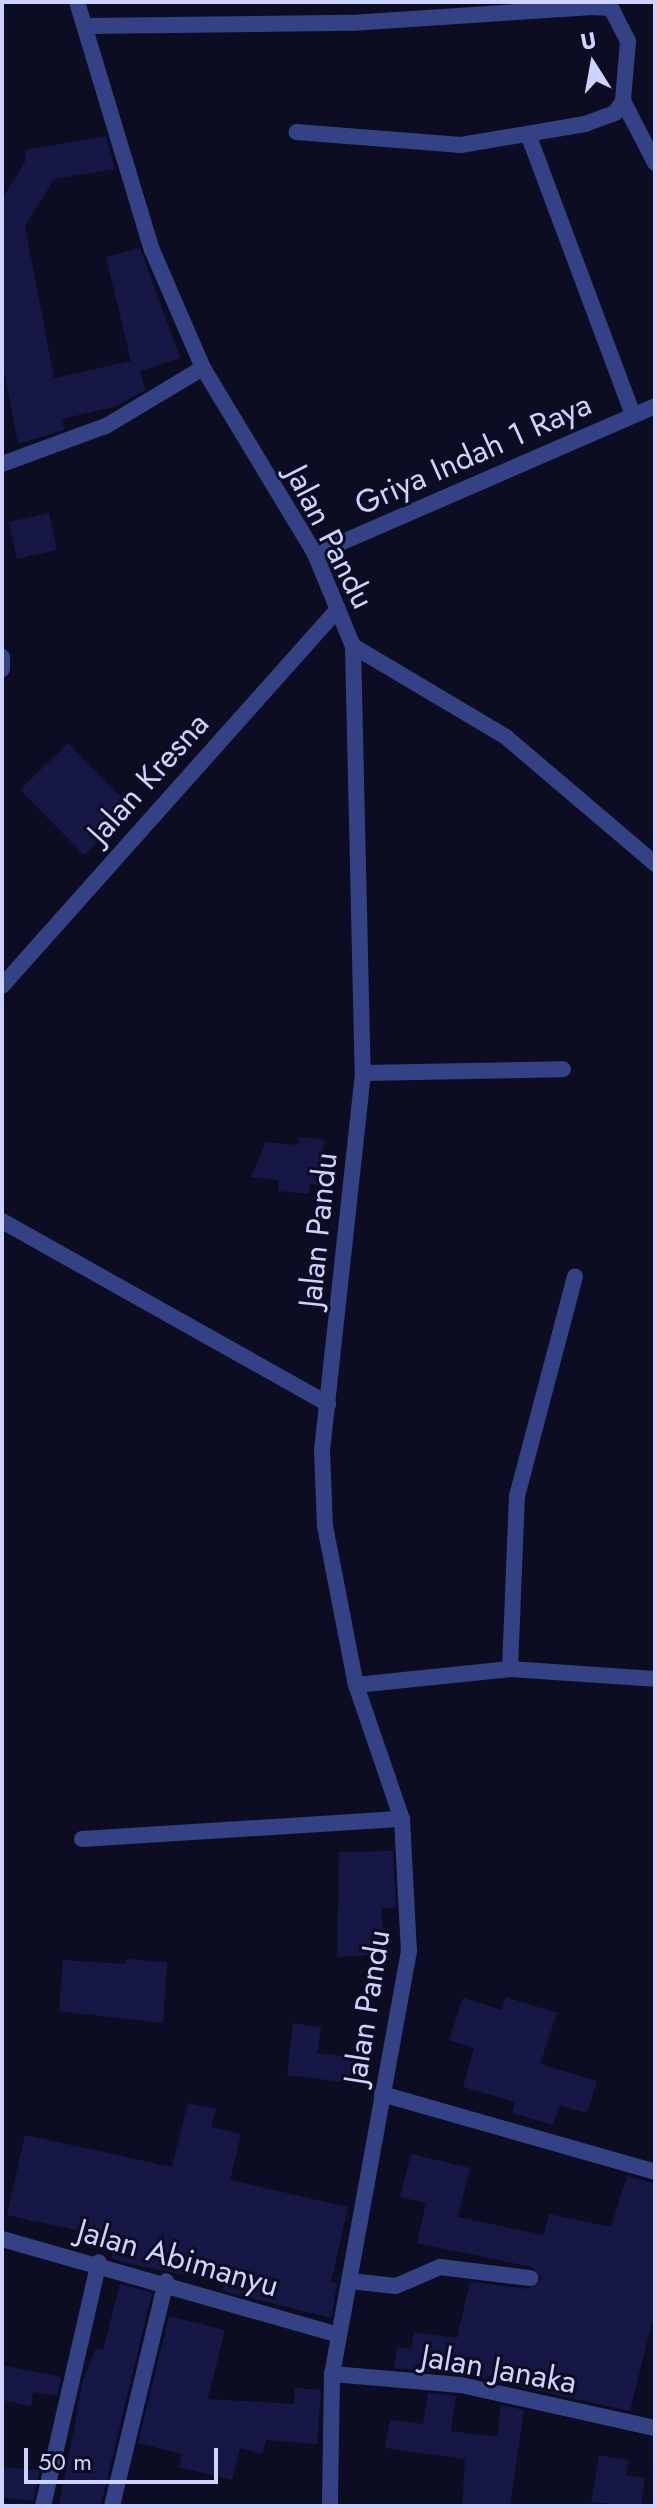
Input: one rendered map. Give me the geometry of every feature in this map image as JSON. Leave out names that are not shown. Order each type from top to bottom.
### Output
[{"type":"street","name":"Jalan Pandu","points":[[77,2],[87,26],[152,250],[203,368],[315,554],[353,646],[363,1073],[328,1404],[325,1526],[356,1685],[402,1819],[409,1951],[332,2374],[330,2506]]},
{"type":"street","points":[[87,26],[351,23],[611,8],[628,41],[623,101],[615,113],[585,124],[528,134],[407,145],[297,132]]},
{"type":"street","points":[[623,101],[655,163]]},
{"type":"street","points":[[528,134],[633,415]]},
{"type":"street","points":[[2,464],[106,426],[203,368]]},
{"type":"street","name":"Griya Indah 1 Raya","points":[[315,554],[655,406]]},
{"type":"street","name":"Jalan Kresna","points":[[2,986],[338,609]]},
{"type":"street","points":[[353,646],[506,737],[655,864]]},
{"type":"street","points":[[2,657],[2,669]]},
{"type":"street","points":[[363,1073],[563,1069]]},
{"type":"street","points":[[2,1221],[328,1404]]},
{"type":"street","points":[[510,1669],[517,1496],[575,1277]]},
{"type":"street","points":[[356,1685],[510,1669],[655,1679]]},
{"type":"street","points":[[82,1839],[402,1819]]},
{"type":"street","points":[[382,2094],[655,2172]]},
{"type":"street","name":"Jalan Abimanyu","points":[[2,2239],[166,2281],[338,2335]]},
{"type":"street","points":[[43,2506],[99,2262]]},
{"type":"street","points":[[350,2281],[396,2286],[440,2267],[530,2278]]},
{"type":"street","points":[[112,2506],[166,2281]]},
{"type":"street","name":"Jalan Janaka","points":[[332,2374],[461,2385],[655,2428]]},
{"type":"building","points":[[106,136],[115,169],[54,179],[25,226],[54,378],[131,361],[106,257],[140,248],[180,358],[140,371],[145,390],[117,406],[62,419],[64,430],[18,444],[2,361],[2,199],[26,160],[25,150]]},
{"type":"building","points":[[49,513],[57,550],[17,559],[9,522]]},
{"type":"building","points":[[68,743],[132,808],[84,855],[20,790]]},
{"type":"building","points":[[299,1137],[324,1140],[319,1185],[310,1184],[309,1194],[278,1191],[279,1180],[251,1177],[266,1142],[298,1145]]},
{"type":"building","points":[[393,1851],[396,1908],[381,1908],[385,1954],[337,1957],[339,1852]]},
{"type":"building","points":[[126,1959],[167,1962],[163,2023],[59,2011],[63,1960],[125,1964]]},
{"type":"building","points":[[506,1997],[557,2013],[540,2064],[597,2081],[587,2113],[559,2105],[553,2125],[512,2113],[515,2102],[463,2087],[474,2048],[449,2040],[463,1998],[502,2010]]},
{"type":"building","points":[[293,2023],[321,2027],[317,2053],[370,2059],[367,2085],[287,2075]]},
{"type":"building","points":[[188,2103],[216,2109],[211,2127],[241,2134],[230,2180],[348,2207],[331,2282],[337,2283],[331,2318],[223,2291],[224,2283],[112,2258],[116,2239],[7,2215],[25,2135],[172,2167]]},
{"type":"building","points":[[411,2154],[470,2168],[458,2217],[544,2235],[549,2214],[611,2227],[627,2176],[655,2184],[655,2310],[630,2411],[463,2374],[394,2368],[397,2347],[411,2349],[414,2332],[457,2338],[470,2282],[529,2289],[541,2279],[532,2267],[417,2243],[426,2203],[400,2197]]},
{"type":"building","points":[[120,2284],[152,2293],[101,2504],[59,2506],[83,2381],[96,2348],[103,2350]]},
{"type":"building","points":[[169,2316],[225,2330],[208,2399],[294,2404],[295,2388],[321,2390],[317,2444],[266,2440],[262,2454],[240,2448],[232,2480],[179,2467],[182,2454],[138,2443]]},
{"type":"building","points":[[2,2365],[61,2377],[57,2396],[33,2392],[31,2406],[2,2400]]},
{"type":"building","points":[[428,2393],[456,2396],[451,2431],[497,2437],[501,2405],[524,2410],[510,2506],[462,2506],[465,2459],[385,2448],[390,2420],[423,2424]]},
{"type":"building","points":[[599,2455],[628,2460],[626,2475],[645,2478],[641,2506],[591,2502]]},
{"type":"building","points":[[2,2467],[40,2470],[33,2501],[2,2497]]}]
